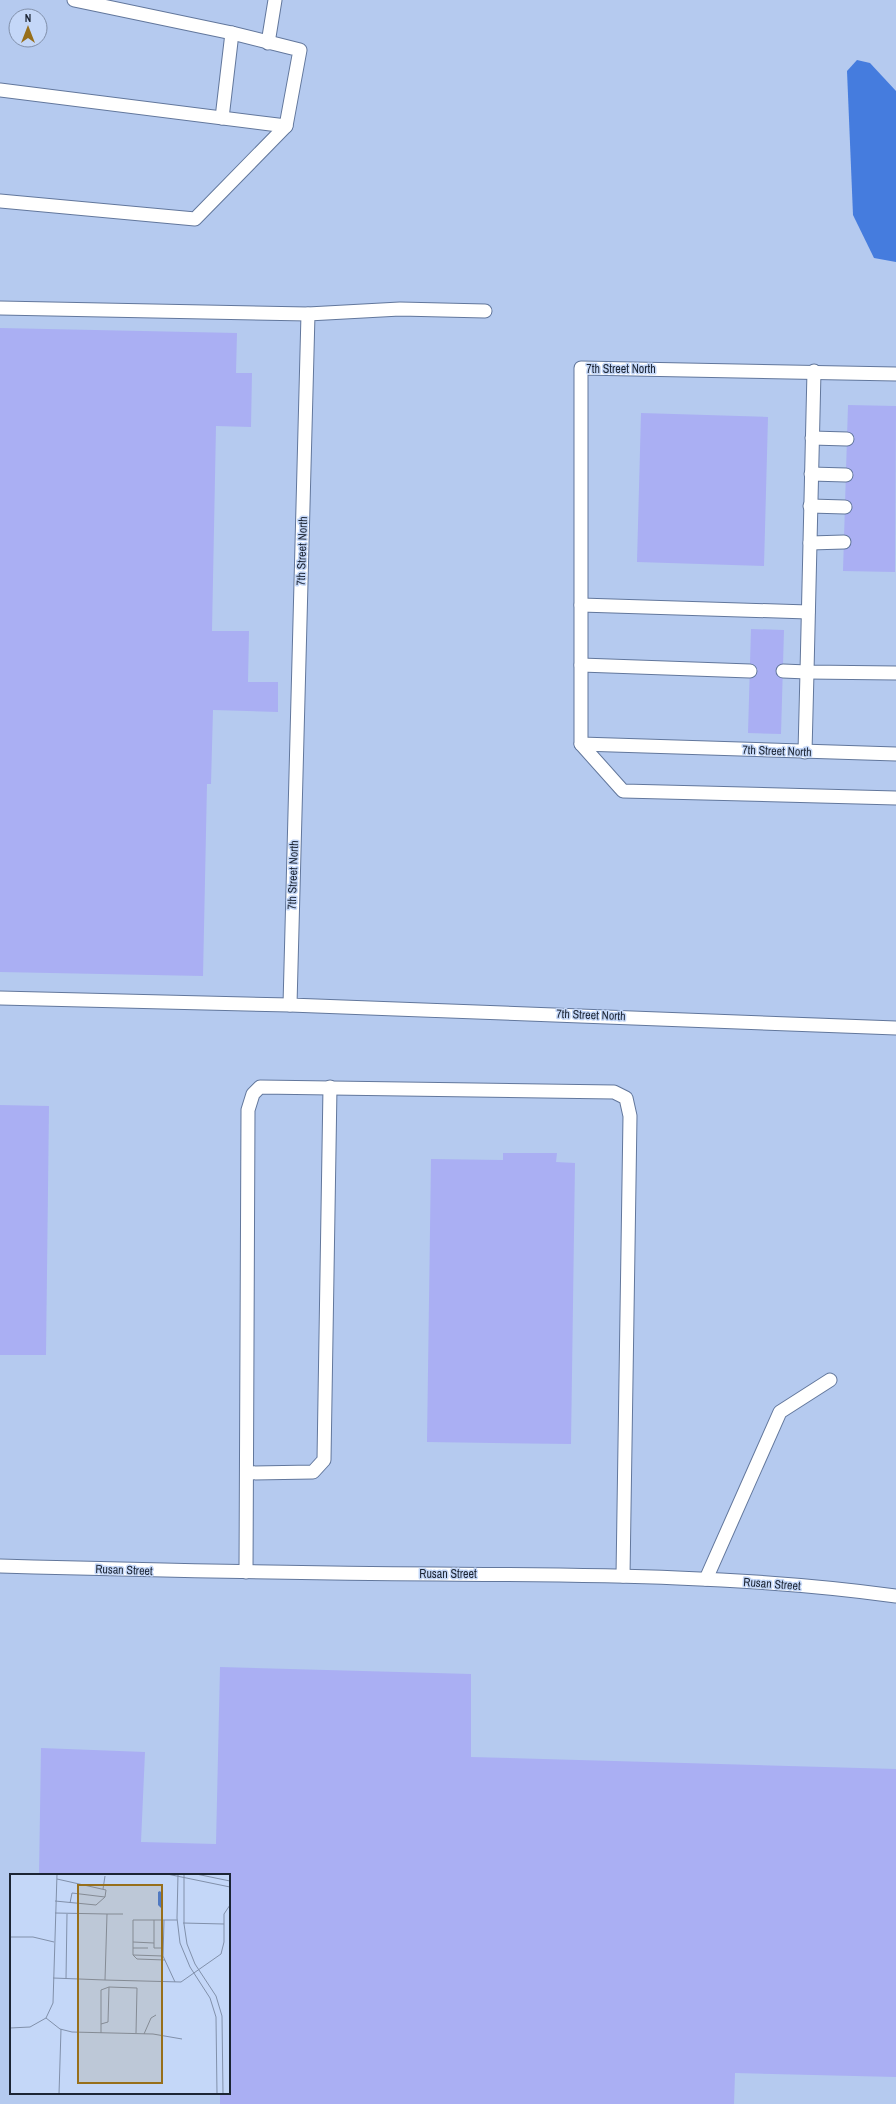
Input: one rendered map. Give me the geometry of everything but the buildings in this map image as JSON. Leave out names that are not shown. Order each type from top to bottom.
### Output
[{"type":"lane","points":[[0,201],[195,219],[286,126],[300,50],[232,33],[74,0]]},
{"type":"lane","points":[[268,43],[276,0]]},
{"type":"lane","points":[[222,118],[232,33]]},
{"type":"lane","points":[[0,90],[286,126]]},
{"type":"lane","points":[[0,308],[308,314],[400,309],[485,311]]},
{"type":"lane","name":"7th Street North","points":[[308,314],[290,1005],[896,1028]]},
{"type":"lane","name":"7th Street North","points":[[896,374],[814,371],[581,368],[581,744],[896,754]]},
{"type":"lane","points":[[805,752],[814,371]]},
{"type":"lane","points":[[812,438],[847,439]]},
{"type":"lane","points":[[811,474],[846,475]]},
{"type":"lane","points":[[810,506],[845,507]]},
{"type":"lane","points":[[810,543],[844,542]]},
{"type":"lane","points":[[581,605],[808,612]]},
{"type":"lane","points":[[581,665],[750,670]]},
{"type":"lane","points":[[783,670],[807,672],[896,673]]},
{"type":"lane","points":[[581,744],[623,791],[896,798]]},
{"type":"lane","points":[[0,998],[290,1005]]},
{"type":"lane","points":[[246,1572],[248,1110],[253,1094],[260,1087],[330,1087],[614,1092],[626,1098],[630,1116],[623,1576]]},
{"type":"lane","points":[[247,1473],[313,1472],[324,1460],[330,1087]]},
{"type":"lane","points":[[706,1579],[780,1412],[830,1380]]},
{"type":"lane","name":"Rusan Street","points":[[0,1566],[246,1572],[623,1576],[706,1579],[799,1585],[896,1596]]},
{"type":"shaded area","points":[[0,0],[896,0],[896,2104],[0,2104]]},
{"type":"water","points":[[857,60],[870,63],[896,91],[896,262],[874,258],[853,215],[847,71]]}]
